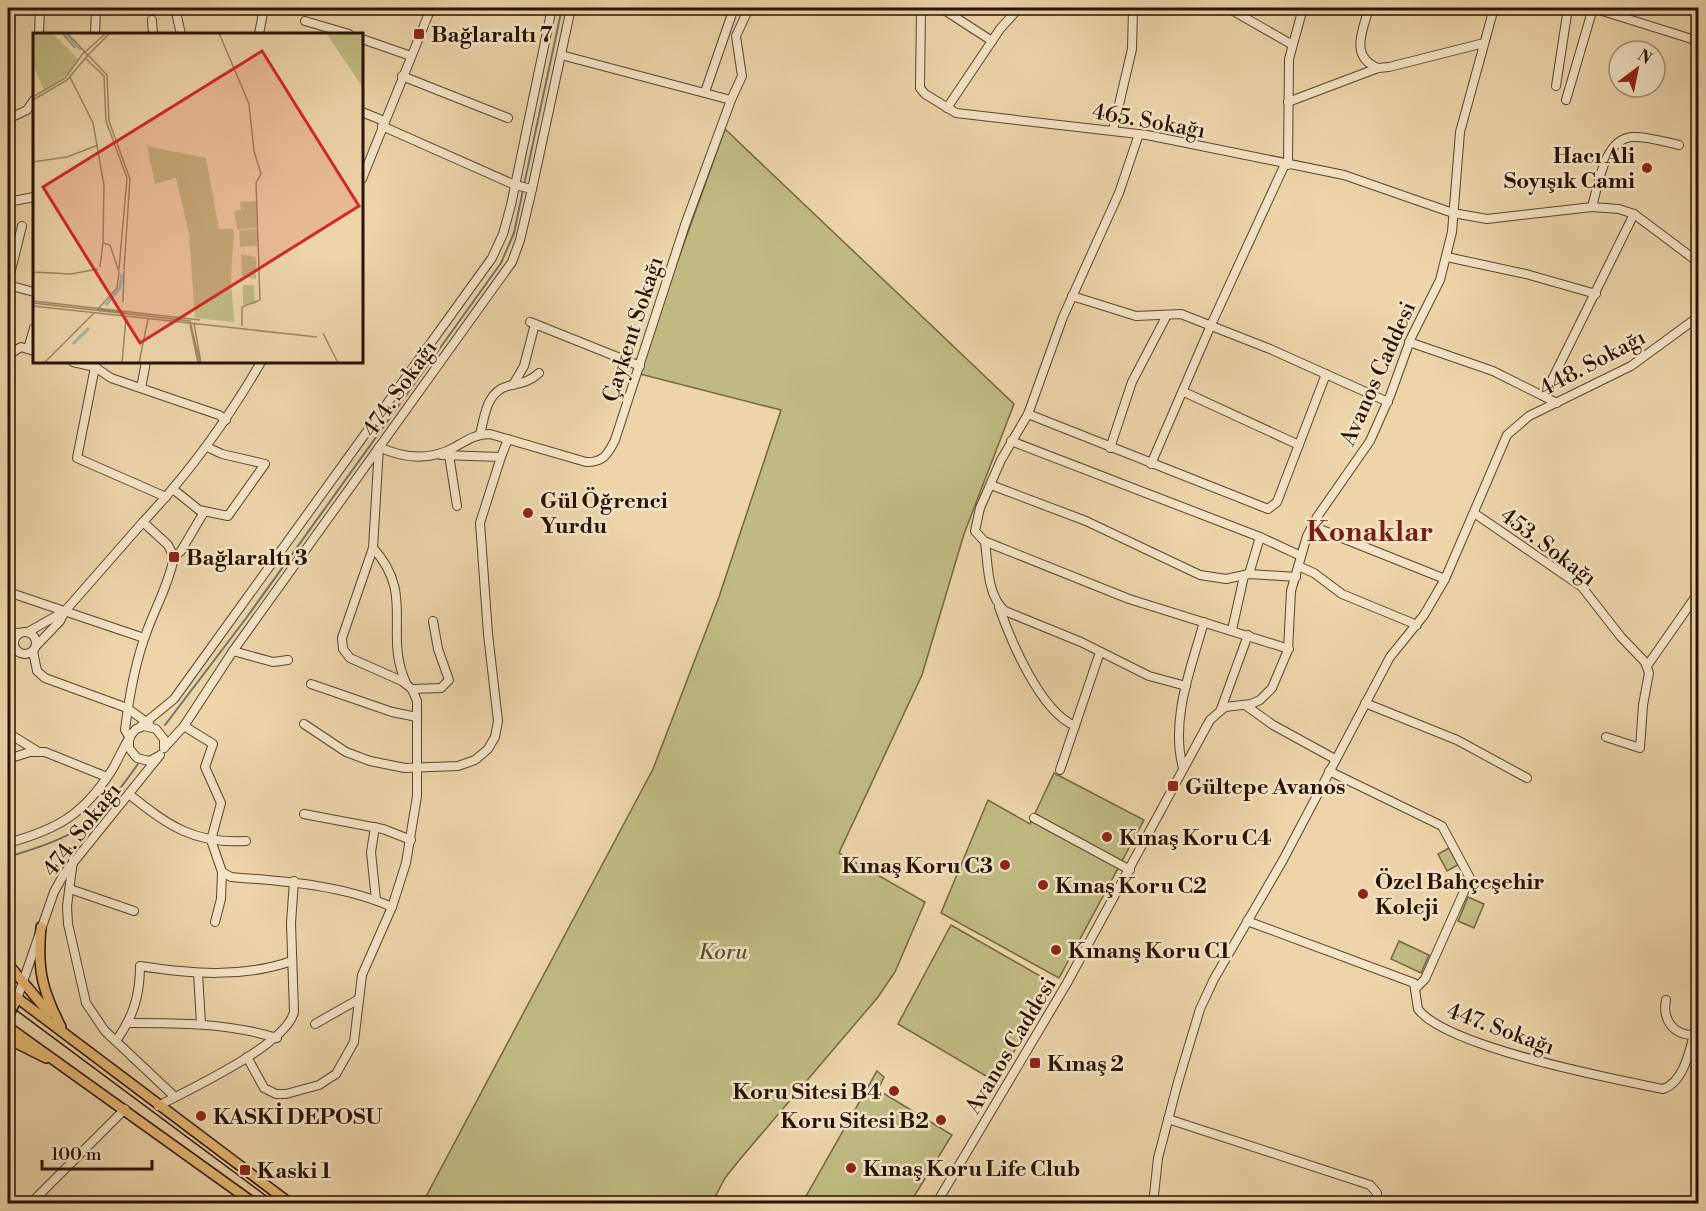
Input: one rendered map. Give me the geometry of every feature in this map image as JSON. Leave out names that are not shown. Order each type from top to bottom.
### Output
[{"type":"main road","points":[[41,927],[40,978],[46,999],[62,1029]]},
{"type":"main road","points":[[8,963],[62,1029]]},
{"type":"main road","points":[[8,991],[62,1029],[158,1106],[291,1203]]},
{"type":"main road","points":[[8,1016],[17,999]]},
{"type":"main road","points":[[8,1027],[125,1109],[244,1200],[255,1203]]},
{"type":"main road","points":[[8,1039],[71,1070]]},
{"type":"street","points":[[8,27],[10,8]]},
{"type":"street","points":[[39,33],[40,8]]},
{"type":"street","points":[[95,33],[96,8]]},
{"type":"street","points":[[175,8],[181,33]]},
{"type":"street","points":[[259,33],[264,8]]},
{"type":"street","points":[[363,174],[431,8]]},
{"type":"street","name":"474. Sokağı","points":[[146,725],[174,699],[472,287],[500,242],[517,185],[552,8]]},
{"type":"street","name":"474. Sokağı","points":[[17,999],[54,892],[73,861],[130,795],[162,751],[184,726],[233,651],[512,262],[520,240],[571,8]]},
{"type":"street","points":[[705,92],[734,8]]},
{"type":"street","name":"Çaykent Sokağı","points":[[480,434],[490,434],[586,462],[601,460],[608,455],[640,366],[685,225],[742,76],[736,36],[749,8]]},
{"type":"street","name":"465. Sokağı","points":[[921,8],[920,88],[925,94],[956,113],[1138,134],[1360,180],[1453,213],[1486,219],[1592,207],[1611,207],[1634,214]]},
{"type":"street","points":[[941,8],[992,42]]},
{"type":"street","points":[[947,108],[1018,8]]},
{"type":"street","points":[[1113,130],[1132,49],[1133,8]]},
{"type":"street","points":[[1151,8],[1162,10]]},
{"type":"street","points":[[1228,8],[1292,44]]},
{"type":"street","points":[[1151,464],[1211,325],[1287,165],[1288,70],[1292,44],[1303,8]]},
{"type":"street","points":[[1369,8],[1360,47],[1366,60],[1377,68]]},
{"type":"street","name":"Avanos Caddesi","points":[[936,1203],[1067,983],[1210,720],[1221,709],[1260,700],[1269,693],[1289,649],[1291,599],[1298,566],[1312,526],[1364,451],[1388,402],[1409,342],[1436,289],[1448,257],[1460,132],[1494,8]]},
{"type":"street","points":[[1556,86],[1568,8]]},
{"type":"street","points":[[1566,100],[1593,8],[1698,41]]},
{"type":"street","points":[[152,20],[153,33]]},
{"type":"street","points":[[305,21],[346,33]]},
{"type":"street","points":[[363,39],[411,56]]},
{"type":"street","points":[[1288,102],[1377,68],[1484,43]]},
{"type":"street","points":[[561,55],[731,100]]},
{"type":"street","points":[[402,76],[508,118]]},
{"type":"street","points":[[8,119],[27,110],[33,101]]},
{"type":"street","points":[[363,113],[383,124],[517,185],[531,188]]},
{"type":"street","points":[[1138,134],[1119,193],[1072,296],[1028,414],[1011,441],[980,508],[975,529],[977,536],[986,542],[1129,599],[1289,649]]},
{"type":"street","points":[[1592,207],[1607,159],[1621,141],[1635,137],[1679,145]]},
{"type":"street","points":[[8,202],[33,197]]},
{"type":"street","points":[[1544,396],[1634,214],[1698,262]]},
{"type":"street","points":[[22,226],[8,284],[33,292]]},
{"type":"street","points":[[1448,257],[1526,274],[1596,294]]},
{"type":"street","points":[[1072,296],[1136,316],[1181,314],[1388,402]]},
{"type":"street","points":[[1110,448],[1132,382],[1167,315]]},
{"type":"street","name":"448. Sokağı","points":[[1474,513],[1486,489],[1504,440],[1518,423],[1631,366],[1698,317]]},
{"type":"street","points":[[513,385],[524,366],[533,323],[640,366]]},
{"type":"street","points":[[1409,342],[1472,363],[1557,403]]},
{"type":"street","points":[[8,362],[10,354],[21,347],[31,350]]},
{"type":"street","points":[[141,388],[146,363]]},
{"type":"street","points":[[8,645],[26,654],[60,621],[66,610],[207,447],[260,363]]},
{"type":"street","points":[[96,364],[111,378],[219,415],[226,420]]},
{"type":"street","points":[[96,364],[77,458],[166,497]]},
{"type":"street","points":[[436,455],[480,434],[490,400],[500,390],[528,381],[539,373]]},
{"type":"street","points":[[1028,414],[1268,509],[1276,502],[1326,374]]},
{"type":"street","points":[[1184,392],[1299,446]]},
{"type":"street","points":[[304,724],[335,746],[358,757],[382,764],[417,769],[458,766],[476,760],[488,749],[497,732],[498,721],[487,623],[480,523],[508,439]]},
{"type":"street","points":[[1011,441],[1260,537],[1301,556]]},
{"type":"street","points":[[173,489],[204,512],[228,516],[265,464],[222,454],[207,447]]},
{"type":"street","points":[[433,621],[438,649],[448,675],[448,683],[441,688],[409,686],[350,658],[342,645],[345,624],[373,548],[379,447],[405,456],[501,457]]},
{"type":"street","points":[[449,455],[457,506]]},
{"type":"street","points":[[991,485],[1086,521],[1200,575],[1226,579],[1246,575],[1296,577]]},
{"type":"street","points":[[8,632],[24,632],[35,638],[37,671],[45,678],[127,708],[146,725],[162,735],[162,751],[153,760],[140,760],[131,752],[125,730],[127,708],[144,638],[166,589],[174,557],[181,551],[204,512]]},
{"type":"street","points":[[1153,1203],[1155,1170],[1203,1002],[1222,962],[1283,860],[1390,657],[1417,624],[1445,579],[1474,513]]},
{"type":"street","name":"453. Sokağı","points":[[1474,513],[1582,587],[1647,666]]},
{"type":"street","points":[[142,522],[168,545],[174,557]]},
{"type":"street","points":[[1312,526],[1445,579]]},
{"type":"street","points":[[1232,630],[1246,575],[1260,537]]},
{"type":"street","points":[[986,542],[991,584],[1017,649],[1048,704],[1060,718],[1075,726]]},
{"type":"street","points":[[247,1057],[264,1088],[271,1093],[286,1094],[324,1084],[336,1074],[356,1034],[365,966],[392,907],[411,840],[417,769],[417,701],[409,686],[396,649],[399,611],[396,588],[385,563],[373,548]]},
{"type":"street","points":[[1298,566],[1314,573],[1342,594],[1417,624]]},
{"type":"street","points":[[8,592],[144,638]]},
{"type":"street","points":[[1606,737],[1640,748],[1643,705],[1649,673],[1647,666],[1698,593]]},
{"type":"street","points":[[999,605],[1009,614],[1100,652],[1149,676],[1186,686]]},
{"type":"street","points":[[17,650],[15,640],[24,632],[66,610]]},
{"type":"street","points":[[1183,768],[1177,735],[1186,686],[1204,622]]},
{"type":"street","points":[[1221,709],[1248,635]]},
{"type":"street","points":[[233,651],[273,662],[288,660]]},
{"type":"street","points":[[1060,770],[1100,652]]},
{"type":"street","points":[[311,684],[392,712],[417,717]]},
{"type":"street","points":[[1365,703],[1456,740],[1527,778]]},
{"type":"street","points":[[1245,705],[1273,725],[1335,759]]},
{"type":"street","points":[[8,843],[63,824],[84,806],[107,777],[129,739],[146,725]]},
{"type":"street","points":[[184,726],[213,744],[205,767],[219,794],[221,808],[211,840],[222,872],[221,899],[215,922]]},
{"type":"street","points":[[8,734],[38,751],[107,777]]},
{"type":"street","points":[[8,759],[38,751]]},
{"type":"street","points":[[1247,921],[1414,983],[1416,988],[1425,979],[1470,878],[1442,826],[1329,771]]},
{"type":"street","points":[[130,795],[166,824],[186,833],[211,840],[246,841]]},
{"type":"street","points":[[304,814],[375,827],[411,840]]},
{"type":"street","points":[[1034,818],[1130,870]]},
{"type":"street","points":[[375,827],[371,852],[376,900]]},
{"type":"street","points":[[73,861],[68,924],[83,995],[95,1018],[175,1097]]},
{"type":"street","points":[[222,872],[231,877],[294,881],[376,900],[392,907]]},
{"type":"street","points":[[158,1106],[247,1057],[277,1038],[287,1026],[294,1012],[291,923],[294,881]]},
{"type":"street","points":[[70,889],[134,911]]},
{"type":"street","points":[[116,1041],[129,1023],[140,994],[140,966],[198,973],[255,971],[292,961]]},
{"type":"street","points":[[198,973],[201,1024]]},
{"type":"street","name":"447. Sokağı","points":[[1416,988],[1419,1012],[1452,1032],[1549,1065],[1663,1089],[1678,1079],[1698,1020]]},
{"type":"street","points":[[315,1024],[359,999]]},
{"type":"street","points":[[1666,1000],[1665,1014],[1671,1026],[1681,1034],[1693,1035]]},
{"type":"street","points":[[129,1023],[201,1024],[248,1029],[277,1038]]},
{"type":"street","points":[[30,1203],[125,1109]]},
{"type":"street","points":[[1168,1119],[1370,1185],[1377,1193],[1377,1203]]},
{"type":"green space","name":"Koru","points":[[725,129],[1014,404],[964,534],[922,675],[839,853],[925,902],[895,972],[878,997],[741,1158],[725,1178],[712,1203],[422,1204],[653,769],[719,597],[781,410],[640,374]]},
{"type":"green space","points":[[1054,773],[1144,820],[1059,978],[941,913],[988,800],[1030,824]]},
{"type":"green space","points":[[1449,848],[1458,865],[1447,871],[1438,854]]},
{"type":"green space","points":[[1468,897],[1484,904],[1474,928],[1458,921]]},
{"type":"green space","points":[[951,925],[1054,984],[996,1082],[898,1024]]},
{"type":"green space","points":[[1399,941],[1429,955],[1421,973],[1391,959]]},
{"type":"green space","points":[[877,1071],[884,1077],[878,1090],[952,1135],[910,1203],[815,1203],[805,1198]]},
{"type":"waterway","points":[[524,185],[562,8]]},
{"type":"waterway","points":[[165,725],[247,617],[501,263],[514,233],[523,190]]},
{"type":"waterway","points":[[8,857],[52,842],[84,826],[109,802],[138,764]]},
{"type":"tram line","points":[[8,1004],[277,1204]]},
{"type":"place","name":"Bağlaraltı 7","points":[[419,34]]},
{"type":"place","name":"Hacı Ali Soyışık Cami","points":[[1647,168]]},
{"type":"place","name":"Gül Öğrenci Yurdu","points":[[528,513]]},
{"type":"place","name":"Bağlaraltı 3","points":[[174,557]]},
{"type":"place","name":"Gültepe Avanos","points":[[1173,786]]},
{"type":"place","name":"Kınaş Koru C4","points":[[1107,837]]},
{"type":"place","name":"Kınaş Koru C3","points":[[1005,865]]},
{"type":"place","name":"Kınaş Koru C2","points":[[1043,885]]},
{"type":"place","name":"Özel Bahçeşehir Koleji","points":[[1363,894]]},
{"type":"place","name":"Kınanş Koru C1","points":[[1056,950]]},
{"type":"place","name":"Kınaş 2","points":[[1035,1063]]},
{"type":"place","name":"Koru Sitesi B4","points":[[894,1091]]},
{"type":"place","name":"KASKİ DEPOSU","points":[[201,1116]]},
{"type":"place","name":"Koru Sitesi B2","points":[[941,1120]]},
{"type":"place","name":"Kınaş Koru Life Club","points":[[851,1168]]},
{"type":"place","name":"Kaski 1","points":[[245,1170]]},
{"type":"district","name":"Konaklar","points":[[1370,531]]}]
